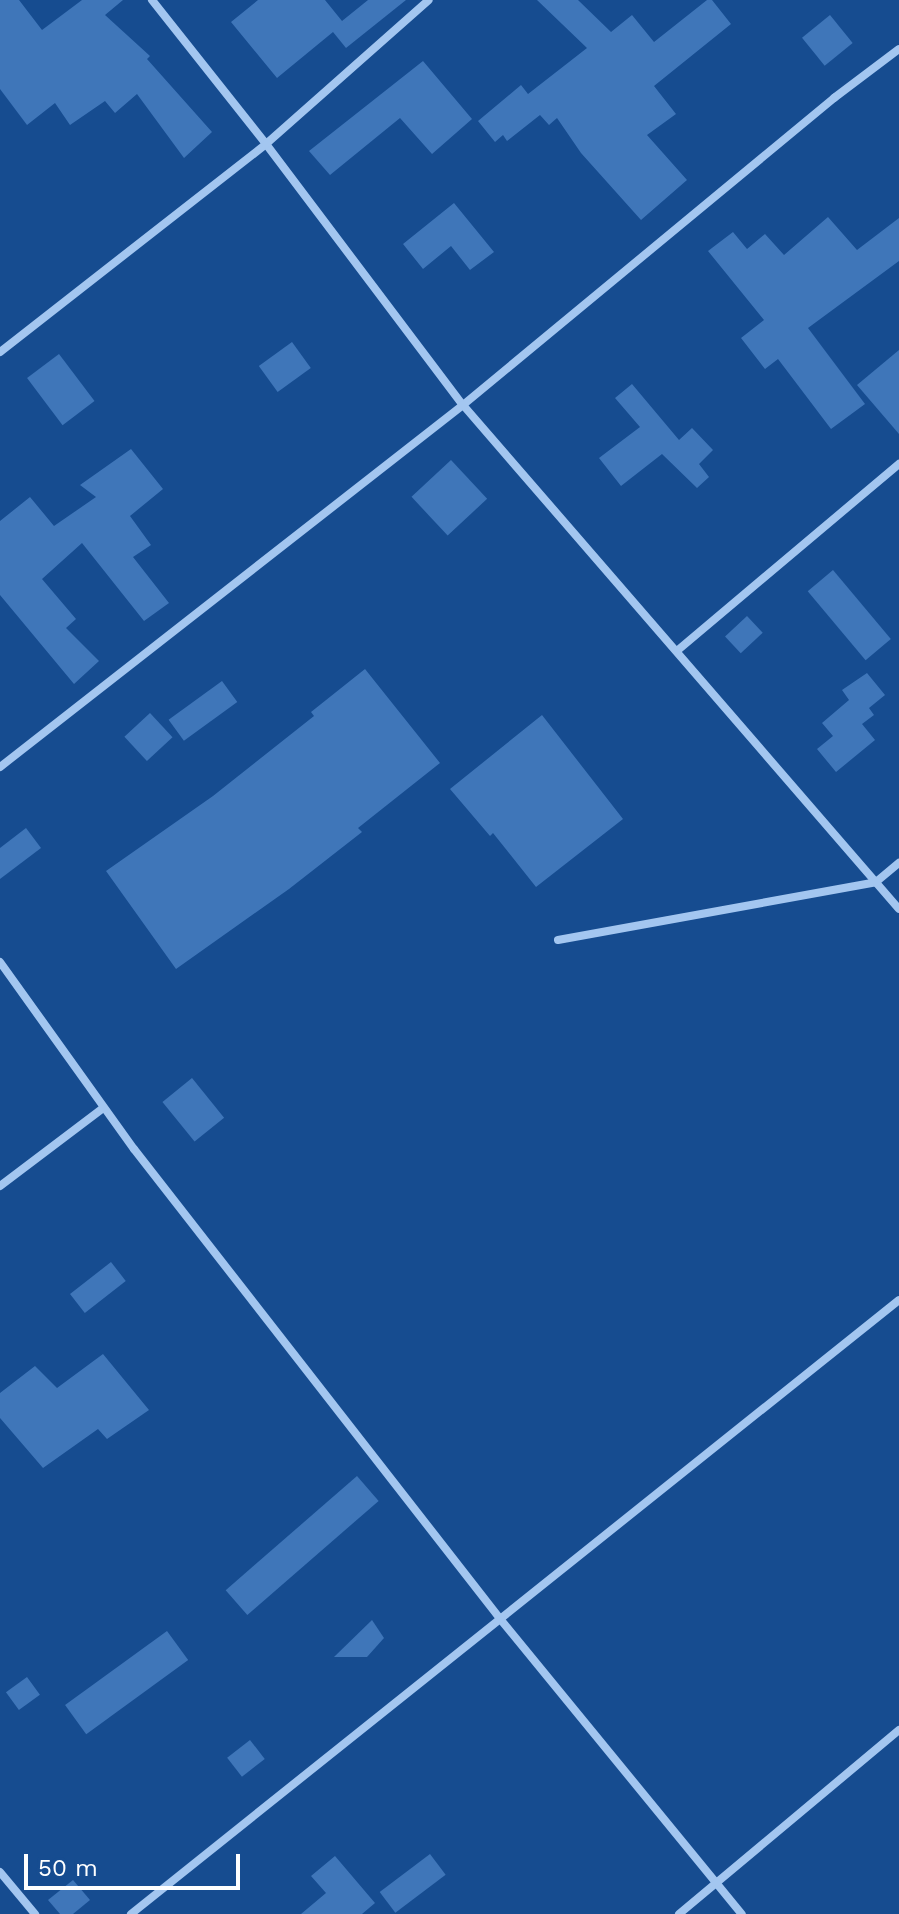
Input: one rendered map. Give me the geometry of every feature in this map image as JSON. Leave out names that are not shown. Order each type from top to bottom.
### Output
[{"type":"street","points":[[152,0],[266,144],[463,405],[899,909]]},
{"type":"street","points":[[0,352],[266,144],[429,0]]},
{"type":"street","points":[[0,767],[463,405],[834,98],[899,49]]},
{"type":"street","points":[[678,650],[899,464]]},
{"type":"street","points":[[558,940],[876,882],[899,863]]},
{"type":"street","points":[[0,962],[103,1108],[501,1620],[742,1914]]},
{"type":"street","points":[[0,1186],[103,1108]]},
{"type":"street","points":[[131,1914],[899,1300]]},
{"type":"street","points":[[679,1914],[899,1730]]},
{"type":"street","points":[[0,1872],[35,1914]]},
{"type":"building","points":[[0,0],[19,0],[42,30],[82,0],[123,0],[105,15],[150,56],[147,59],[212,132],[184,158],[137,94],[115,113],[105,101],[70,125],[55,103],[27,125],[0,89]]},
{"type":"building","points":[[258,0],[325,0],[342,21],[368,0],[406,0],[346,48],[333,32],[277,78],[231,22]]},
{"type":"building","points":[[537,0],[578,0],[611,32],[632,15],[654,42],[707,0],[712,0],[731,24],[654,86],[676,114],[647,135],[687,180],[641,220],[581,153],[557,118],[549,125],[540,115],[507,141],[503,135],[495,142],[478,121],[521,85],[528,94],[587,48]]},
{"type":"building","points":[[830,15],[853,43],[825,66],[802,38]]},
{"type":"building","points":[[423,61],[472,119],[432,154],[400,118],[330,175],[309,151]]},
{"type":"building","points":[[454,203],[494,252],[470,270],[451,246],[423,269],[403,244]]},
{"type":"building","points":[[828,217],[857,250],[899,218],[899,261],[808,328],[865,404],[831,429],[778,359],[765,369],[741,338],[764,320],[708,251],[733,232],[747,249],[765,234],[784,255]]},
{"type":"building","points":[[292,342],[311,368],[278,392],[259,366]]},
{"type":"building","points":[[899,350],[899,434],[857,385]]},
{"type":"building","points":[[59,354],[95,401],[63,425],[27,378]]},
{"type":"building","points":[[632,384],[679,440],[692,428],[713,450],[699,464],[709,477],[697,488],[662,454],[621,486],[599,458],[640,427],[615,398]]},
{"type":"building","points":[[131,449],[163,489],[130,516],[151,545],[133,557],[169,603],[144,621],[82,543],[42,579],[76,619],[66,628],[99,661],[74,684],[0,595],[0,521],[30,497],[54,526],[96,497],[80,485]]},
{"type":"building","points":[[451,460],[487,499],[448,536],[412,497]]},
{"type":"building","points":[[833,570],[891,639],[866,660],[808,591]]},
{"type":"building","points":[[747,616],[763,633],[741,653],[725,636]]},
{"type":"building","points":[[365,669],[440,763],[358,828],[362,832],[289,889],[176,969],[106,871],[213,796],[314,716],[311,712]]},
{"type":"building","points":[[867,673],[885,695],[869,708],[874,715],[862,724],[875,740],[836,772],[817,749],[833,736],[822,723],[849,700],[842,690]]},
{"type":"building","points":[[222,681],[237,702],[184,741],[169,720]]},
{"type":"building","points":[[150,713],[173,737],[147,761],[124,737]]},
{"type":"building","points":[[542,715],[623,819],[536,887],[493,833],[490,836],[450,789]]},
{"type":"building","points":[[26,828],[41,848],[0,879],[0,848]]},
{"type":"building","points":[[192,1078],[224,1118],[195,1142],[162,1102]]},
{"type":"building","points":[[111,1262],[126,1281],[85,1313],[70,1294]]},
{"type":"building","points":[[103,1354],[149,1410],[107,1439],[98,1429],[43,1468],[0,1418],[0,1393],[35,1366],[57,1388]]},
{"type":"building","points":[[357,1476],[379,1501],[247,1615],[226,1590]]},
{"type":"building","points":[[372,1620],[384,1638],[367,1657],[334,1657]]},
{"type":"building","points":[[167,1631],[188,1660],[86,1734],[65,1705]]},
{"type":"building","points":[[27,1677],[40,1695],[19,1710],[6,1692]]},
{"type":"building","points":[[250,1740],[265,1759],[242,1777],[227,1758]]},
{"type":"building","points":[[430,1854],[446,1875],[395,1913],[380,1892]]},
{"type":"building","points":[[335,1856],[375,1903],[362,1914],[301,1914],[326,1893],[311,1876]]},
{"type":"building","points":[[73,1880],[90,1900],[73,1914],[60,1914],[48,1900]]}]
